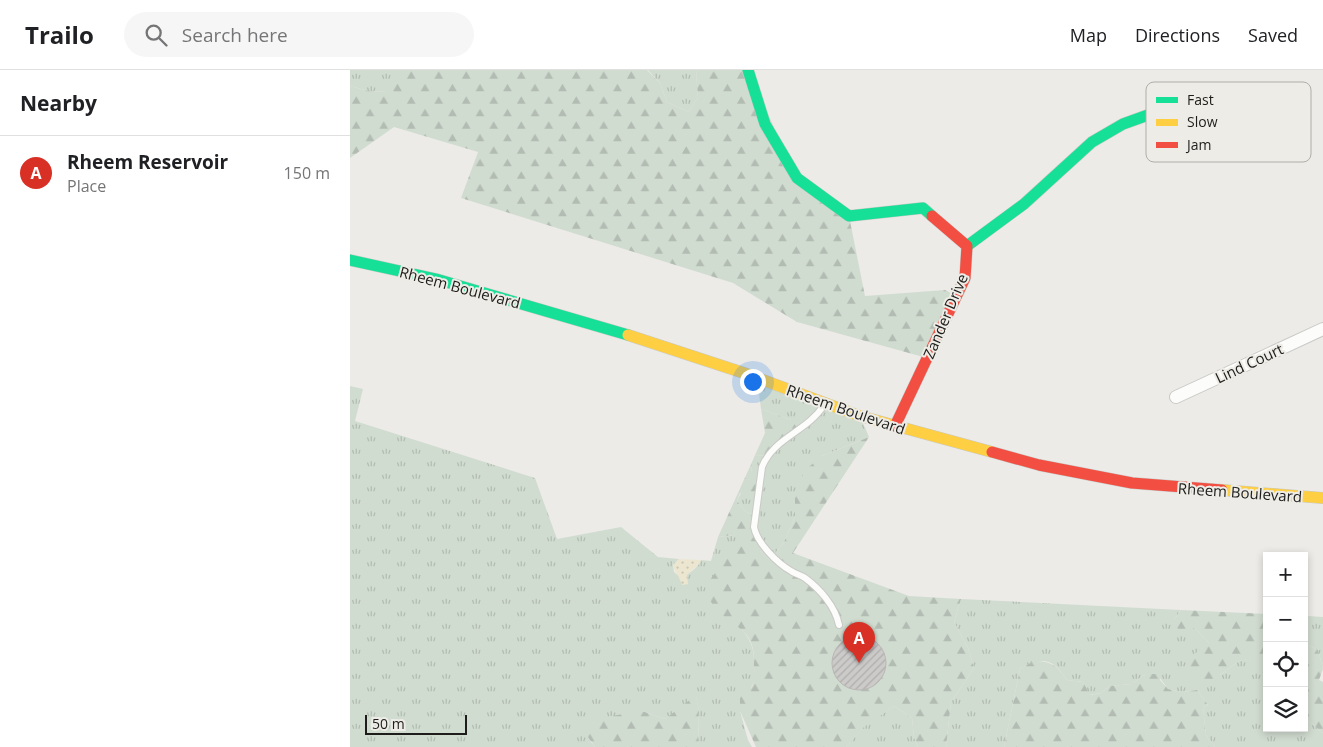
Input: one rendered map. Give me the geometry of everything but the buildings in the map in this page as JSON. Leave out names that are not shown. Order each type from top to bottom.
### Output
[{"type":"street","points":[[748,70],[765,124],[797,178],[850,216],[923,208],[968,246],[1024,204],[1092,142],[1123,124],[1146,116]]},
{"type":"street","name":"Zander Drive","points":[[895,426],[964,278],[968,246]]},
{"type":"street","name":"Rheem Boulevard","points":[[350,260],[436,279],[627,335],[747,374],[825,404],[895,426],[1039,465],[1132,483],[1323,498]]},
{"type":"street","name":"Lind Court","points":[[1176,397],[1323,328]]},
{"type":"lane","points":[[825,404],[818,416],[772,450],[765,460],[762,468],[754,527],[756,536],[762,546],[789,570],[805,578],[823,595],[835,612],[838,625]]},
{"type":"green space","points":[[350,70],[395,70],[395,73],[387,92],[369,91],[350,86]]},
{"type":"green space","points":[[395,70],[647,70],[660,83],[667,102],[689,112],[698,97],[696,70],[748,70],[797,178],[849,216],[865,296],[945,290],[956,296],[927,358],[797,322],[733,283],[461,198],[478,152],[394,127],[350,158],[350,86],[369,91],[386,92]]},
{"type":"green space","points":[[648,70],[696,70],[698,97],[689,112],[667,102],[660,83]]},
{"type":"green space","points":[[757,378],[860,416],[869,437],[822,456],[795,493],[795,517],[784,542],[770,560],[760,551],[756,536],[736,624],[749,640],[754,654],[756,677],[740,711],[748,740],[752,747],[698,747],[699,711],[696,696],[665,719],[642,711],[590,741],[595,747],[350,747],[350,386],[363,389],[355,421],[535,478],[557,539],[621,527],[658,557],[679,559],[673,565],[674,572],[680,577],[692,571],[701,560],[711,561],[718,537],[733,535],[756,517],[745,511],[737,501],[751,472],[755,455],[768,456],[791,420],[761,409]]},
{"type":"green space","points":[[761,409],[791,420],[799,430],[768,456],[755,455],[765,433]]},
{"type":"green space","points":[[869,437],[793,553],[909,596],[961,599],[954,622],[968,648],[974,668],[951,702],[946,747],[918,747],[914,737],[912,718],[894,706],[864,727],[846,747],[756,747],[740,711],[740,692],[752,687],[754,680],[754,652],[747,635],[714,606],[708,597],[707,584],[736,544],[756,536],[762,546],[760,551],[770,560],[784,542],[795,517],[795,493],[805,470],[822,456]]},
{"type":"green space","points":[[752,462],[751,472],[762,477],[761,486],[750,495],[740,493],[737,501],[745,511],[756,517],[754,527],[733,535],[718,537]]},
{"type":"green space","points":[[961,599],[1181,610],[1174,620],[1195,628],[1209,643],[1220,675],[1239,661],[1263,655],[1263,732],[1308,732],[1308,721],[1323,733],[1323,747],[1215,747],[1206,735],[1203,707],[1208,705],[1197,690],[1182,692],[1168,689],[1157,674],[1145,674],[1132,684],[1109,686],[1101,693],[1089,695],[1083,682],[1067,680],[1052,663],[1041,661],[1020,669],[1004,747],[946,747],[951,702],[974,668],[968,648],[954,622]]},
{"type":"green space","points":[[1181,610],[1263,614],[1263,656],[1239,661],[1205,686],[1189,680],[1185,673],[1193,655],[1209,643],[1195,628],[1179,632],[1174,620]]},
{"type":"green space","points":[[1308,616],[1323,617],[1323,669],[1318,650],[1308,645]]},
{"type":"green space","points":[[1308,645],[1318,650],[1323,669],[1319,680],[1323,682],[1323,733],[1309,722]]},
{"type":"green space","points":[[1034,661],[1054,665],[1067,680],[1083,682],[1090,695],[1101,693],[1109,686],[1132,684],[1145,674],[1162,674],[1160,680],[1168,689],[1182,692],[1197,690],[1208,705],[1203,707],[1206,735],[1215,747],[1004,747],[1020,669]]},
{"type":"green space","points":[[696,695],[699,711],[698,747],[595,747],[581,727],[611,716],[642,711],[665,719]]},
{"type":"green space","points":[[894,706],[912,718],[914,737],[918,747],[846,747],[864,726]]},
{"type":"sand","points":[[679,559],[701,560],[687,575],[688,584],[682,585],[674,568],[673,565]]},
{"type":"traffic: fast","points":[[748,70],[765,124],[797,178],[849,216],[923,208],[932,216]]},
{"type":"traffic: fast","points":[[967,246],[1024,204],[1092,142],[1123,124],[1146,116]]},
{"type":"traffic: fast","points":[[350,260],[436,279],[628,335]]},
{"type":"traffic: slow","points":[[628,335],[747,374],[860,416],[992,452]]},
{"type":"traffic: slow","points":[[1222,490],[1323,498]]},
{"type":"traffic: jam","points":[[895,426],[965,278],[967,246],[932,216]]},
{"type":"traffic: jam","points":[[992,452],[1039,465],[1132,483],[1222,490]]},
{"type":"place","name":"Rheem Reservoir","points":[[859,663]]}]
